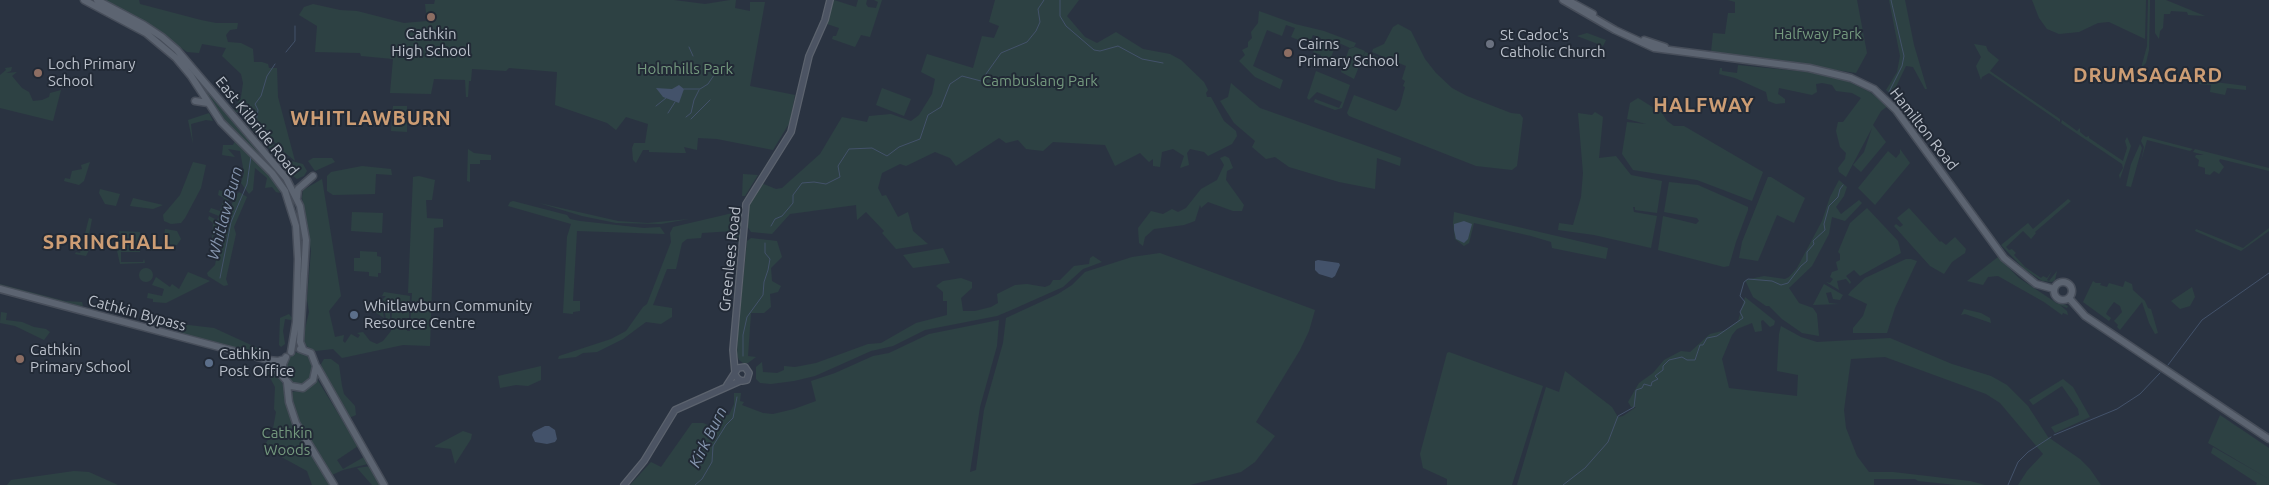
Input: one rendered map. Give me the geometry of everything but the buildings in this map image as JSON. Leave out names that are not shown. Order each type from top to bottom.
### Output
[{"type":"main road","name":"East Kilbride Road","points":[[84,0],[146,33],[176,58],[191,76],[220,122],[272,173],[285,191],[296,226],[299,275],[296,322],[291,352]]},
{"type":"main road","name":"East Kilbride Road","points":[[97,0],[144,25],[177,50],[276,165],[297,198],[304,223],[306,240],[300,342],[303,349]]},
{"type":"main road","name":"Greenlees Road","points":[[735,374],[734,359],[746,204],[791,132],[808,56],[825,20],[830,0]]},
{"type":"main road","name":"Hamilton Road","points":[[1562,0],[1576,9],[1654,48],[1808,68],[1851,78],[1874,89],[1896,110],[2004,258],[2036,284],[2054,289]]},
{"type":"main road","name":"Hamilton Road","points":[[1567,0],[1634,36],[1670,51]]},
{"type":"main road","points":[[195,101],[209,104]]},
{"type":"main road","points":[[297,198],[298,189],[313,176]]},
{"type":"main road","name":"Hamilton Road","points":[[2054,289],[2059,282],[2068,283],[2073,290],[2069,298]]},
{"type":"main road","name":"Cathkin Bypass","points":[[0,289],[268,360],[278,361],[285,359]]},
{"type":"main road","name":"Hamilton Road","points":[[2054,289],[2058,299],[2069,298]]},
{"type":"main road","name":"Hamilton Road","points":[[2069,298],[2085,316],[2269,439]]},
{"type":"main road","points":[[283,376],[282,369],[285,359],[291,352],[303,349],[311,353],[316,366],[384,485]]},
{"type":"main road","points":[[624,485],[644,461],[675,410],[727,385],[740,380],[746,380],[750,374],[747,368],[741,367],[734,359]]},
{"type":"main road","points":[[268,360],[287,383],[289,402],[296,423],[333,485]]},
{"type":"main road","points":[[287,383],[295,388],[307,387],[315,377],[316,366]]},
{"type":"main road","points":[[727,385],[741,367]]},
{"type":"main road","points":[[735,374],[740,380]]},
{"type":"green space","points":[[104,0],[139,0],[140,4],[201,20],[216,23],[238,23],[237,29],[230,30],[226,35],[228,42],[241,43],[253,49],[254,62],[268,64],[269,68],[277,68],[278,97],[295,161],[259,126],[233,110],[241,97],[243,83],[241,74],[222,56],[226,48],[202,44],[199,53],[187,52],[141,20]]},
{"type":"green space","name":"Holmhills Park","points":[[435,0],[674,0],[705,4],[736,0],[735,8],[750,11],[750,2],[765,2],[750,86],[795,95],[790,122],[773,150],[717,139],[698,138],[697,150],[684,147],[686,153],[680,153],[649,152],[649,150],[643,150],[636,163],[633,160],[632,148],[634,143],[645,143],[648,124],[626,117],[616,130],[607,123],[555,105],[557,72],[509,68],[506,71],[472,69],[468,97],[466,97],[465,80],[434,79],[431,94],[390,93],[393,59],[361,56],[360,53],[315,52],[317,26],[299,15],[304,7],[313,4],[340,10],[357,11],[404,23],[427,21],[425,4],[434,4]]},
{"type":"green space","points":[[834,0],[856,7],[858,0],[867,0],[866,4],[868,7],[876,8],[878,2],[874,0],[882,0],[870,37],[861,35],[855,47],[832,39],[833,36],[836,36],[839,28],[827,24]]},
{"type":"green space","name":"Cambuslang Park","points":[[995,0],[1079,0],[1067,16],[1085,37],[1097,43],[1116,32],[1143,49],[1170,54],[1181,60],[1204,82],[1208,90],[1206,93],[1207,97],[1211,97],[1224,121],[1236,131],[1237,136],[1232,144],[1208,156],[1204,152],[1190,149],[1187,153],[1189,165],[1180,168],[1184,156],[1173,149],[1162,152],[1160,167],[1153,166],[1153,159],[1149,162],[1140,153],[1115,166],[1105,145],[1053,142],[1043,151],[1026,149],[1018,140],[1006,143],[999,138],[956,166],[950,158],[935,152],[906,166],[900,164],[882,173],[878,188],[882,196],[886,195],[898,217],[908,212],[913,231],[928,244],[896,249],[882,233],[884,231],[866,212],[857,220],[856,205],[790,214],[772,234],[751,232],[747,226],[748,205],[761,183],[776,189],[782,188],[820,154],[842,117],[867,122],[869,116],[891,114],[911,121],[919,115],[932,94],[935,79],[921,72],[927,54],[973,68],[982,36],[994,38],[999,26],[989,22]]},
{"type":"green space","name":"Halfway Park","points":[[1728,0],[1857,0],[1867,53],[1856,73],[1711,52],[1713,33],[1725,34],[1728,13],[1735,13],[1735,2]]},
{"type":"green space","points":[[1889,0],[1905,0],[1914,45],[1927,89],[1925,89],[1913,67],[1906,66],[1892,95],[1886,90],[1897,72],[1900,56]]},
{"type":"green space","points":[[2032,0],[2146,0],[2145,39],[2109,22],[2098,23],[2079,32],[2059,34],[2047,29],[2039,18]]},
{"type":"green space","points":[[2148,0],[2150,0],[2149,50],[2146,63],[2141,68],[2147,46]]},
{"type":"green space","points":[[2155,0],[2166,0],[2205,16],[2171,11],[2170,14],[2164,14],[2163,28],[2160,31],[2159,39],[2155,33]]},
{"type":"green space","points":[[1259,11],[1356,43],[1354,47],[1350,48],[1337,42],[1327,67],[1310,62],[1312,55],[1320,58],[1321,55],[1313,52],[1317,49],[1321,38],[1313,35],[1309,44],[1291,37],[1295,28],[1286,25],[1282,36],[1267,30],[1253,66],[1283,80],[1280,89],[1255,77],[1239,61],[1245,55],[1242,50],[1248,47],[1248,42],[1252,38],[1251,32],[1258,23]]},
{"type":"green space","points":[[1398,24],[1411,31],[1425,59],[1452,88],[1467,96],[1511,113],[1520,114],[1523,118],[1517,166],[1512,170],[1476,166],[1349,116],[1347,113],[1354,95],[1396,111],[1400,106],[1405,87],[1403,86],[1405,81],[1402,79],[1406,66],[1372,52],[1373,49],[1384,44],[1393,27]]},
{"type":"green space","points":[[1587,33],[1606,40],[1603,46],[1577,36]]},
{"type":"green space","points":[[1974,44],[1986,46],[1988,51],[1999,60],[1990,71],[2060,119],[2060,122],[1989,73],[1982,77],[1981,80],[1976,66],[1981,57]]},
{"type":"green space","points":[[1355,47],[1365,51],[1354,79],[1341,72],[1349,49]]},
{"type":"green space","points":[[1365,52],[1383,59],[1379,67],[1362,61]]},
{"type":"green space","points":[[1738,65],[1808,72],[1845,80],[1870,92],[1888,106],[1881,111],[1873,125],[1886,142],[1861,172],[1853,165],[1864,152],[1872,128],[1846,177],[1839,172],[1838,168],[1845,159],[1846,153],[1840,147],[1836,131],[1838,122],[1843,122],[1861,98],[1852,93],[1836,91],[1832,85],[1822,83],[1816,84],[1817,92],[1812,95],[1779,88],[1778,94],[1785,99],[1785,103],[1776,104],[1768,101],[1766,92],[1735,78],[1719,74],[1720,68],[1722,68],[1722,71],[1737,73]]},
{"type":"green space","points":[[12,67],[11,71],[6,73],[17,72],[12,76],[22,88],[29,92],[33,101],[42,100],[49,97],[50,93],[61,90],[53,121],[0,108],[0,75],[6,70],[5,68]]},
{"type":"green space","points":[[2107,68],[2110,75],[2108,78],[2098,82],[2091,80],[2096,72]]},
{"type":"green space","points":[[1316,71],[1350,85],[1342,108],[1335,110],[1314,102],[1315,99],[1339,108],[1342,102],[1317,92],[1309,100],[1307,98]]},
{"type":"green space","points":[[2205,77],[2207,81],[2246,86],[2246,90],[2227,88],[2225,95],[2210,92],[2211,85],[2198,84],[2197,81]]},
{"type":"green space","points":[[1231,83],[1260,108],[1401,158],[1400,166],[1377,158],[1375,189],[1339,182],[1289,167],[1275,157],[1266,159],[1252,147],[1255,141],[1234,123],[1220,101],[1228,97]]},
{"type":"green space","points":[[882,88],[911,99],[904,116],[876,105]]},
{"type":"green space","points":[[208,93],[283,178],[286,186],[264,160],[220,116],[207,95]]},
{"type":"green space","points":[[1638,98],[1662,113],[1667,121],[1674,126],[1684,126],[1763,172],[1752,201],[1697,180],[1633,170],[1622,154],[1627,122],[1646,124],[1627,119],[1630,103]]},
{"type":"green space","points":[[393,106],[407,106],[407,132],[391,131]]},
{"type":"green space","points":[[1595,112],[1603,117],[1599,158],[1616,156],[1631,175],[1662,181],[1657,213],[1635,210],[1635,207],[1633,207],[1634,212],[1657,216],[1651,248],[1594,235],[1558,230],[1559,223],[1573,225],[1581,197],[1583,173],[1578,113],[1592,115]]},
{"type":"green space","points":[[209,113],[213,121],[206,120],[191,124],[193,144],[188,120]]},
{"type":"green space","points":[[2062,120],[2077,131],[2080,128],[2080,132],[2086,137],[2089,136],[2089,138],[2123,161],[2127,148],[2125,141],[2127,137],[2131,146],[2120,179],[2119,175],[2123,168],[2122,164],[2061,123]]},
{"type":"green space","points":[[251,124],[261,130],[292,161],[303,164],[307,171],[304,176],[297,179],[289,173],[261,138],[249,127]]},
{"type":"green space","points":[[2143,136],[2193,149],[2190,151],[2147,140],[2141,161],[2144,147],[2141,141]]},
{"type":"green space","points":[[235,141],[275,180],[280,193],[276,192],[272,187],[265,188],[267,178],[255,168],[253,190],[249,194],[241,183],[244,173],[240,151],[228,149],[235,157],[222,155],[223,145],[233,145]]},
{"type":"green space","points":[[2140,144],[2142,148],[2131,187],[2126,186],[2131,164]]},
{"type":"green space","points":[[468,149],[474,153],[491,155],[491,160],[480,160],[480,164],[470,164],[470,182],[467,181]]},
{"type":"green space","points":[[1900,149],[1910,163],[1875,205],[1858,188],[1888,151],[1896,158],[1900,153]]},
{"type":"green space","points":[[2195,149],[2269,168],[2269,171],[2220,159],[2219,161],[2224,167],[2219,174],[2214,171],[2210,175],[2205,174],[2205,168],[2198,166],[2199,160],[2195,157],[2196,155],[2204,155],[2193,152]]},
{"type":"green space","points":[[1225,156],[1229,158],[1233,168],[1227,171],[1226,180],[1244,205],[1242,211],[1233,211],[1208,202],[1201,208],[1200,205],[1195,221],[1184,225],[1154,229],[1145,237],[1143,246],[1139,243],[1138,228],[1151,211],[1163,214],[1172,209],[1178,212],[1186,208],[1201,189],[1217,180],[1224,165],[1220,158]]},
{"type":"green space","points":[[313,158],[332,158],[335,162],[315,171],[308,161]]},
{"type":"green space","points":[[90,162],[84,181],[79,185],[64,181],[65,178],[70,179],[72,171],[82,169],[81,165]]},
{"type":"green space","points":[[193,162],[206,165],[201,188],[181,223],[171,224],[164,221],[163,215],[180,195]]},
{"type":"green space","points":[[362,166],[391,169],[392,175],[376,174],[375,194],[333,195],[327,191],[327,176],[331,172]]},
{"type":"green space","points":[[743,174],[758,175],[745,196],[742,196]]},
{"type":"green space","points":[[419,176],[435,180],[432,200],[426,200],[427,218],[443,219],[443,227],[434,228],[430,346],[403,345],[342,358],[333,349],[316,351],[308,347],[304,343],[304,333],[309,312],[307,299],[311,251],[302,197],[303,190],[322,179],[341,296],[329,311],[335,337],[344,335],[343,341],[345,343],[351,334],[358,338],[360,335],[357,333],[363,332],[370,341],[377,344],[383,341],[391,331],[392,311],[402,311],[402,314],[404,313],[404,310],[390,309],[390,320],[386,320],[383,299],[386,296],[382,296],[384,292],[410,296],[409,318],[402,319],[409,320],[407,331],[410,331],[412,293],[408,293],[413,177]]},
{"type":"green space","points":[[1768,177],[1805,198],[1794,223],[1777,215],[1758,261],[1739,258],[1742,242]]},
{"type":"green space","points":[[1839,180],[1847,187],[1844,196],[1836,207],[1841,214],[1859,200],[1862,203],[1845,221],[1832,217],[1829,234],[1812,266],[1789,288],[1799,303],[1813,308],[1817,314],[1819,336],[1802,333],[1782,319],[1769,306],[1753,297],[1745,280],[1764,276],[1785,279],[1789,277],[1797,268],[1822,221],[1830,197]]},
{"type":"green space","points":[[1669,182],[1698,185],[1748,207],[1729,266],[1724,267],[1658,250],[1663,216],[1696,224],[1699,221],[1697,218],[1664,212]]},
{"type":"green space","points":[[100,189],[120,194],[116,206],[105,204],[99,193]]},
{"type":"green space","points":[[219,190],[231,194],[212,239],[213,223],[208,219],[209,216],[217,220],[219,216],[209,212],[211,208],[220,211],[224,198],[218,195]]},
{"type":"green space","points":[[239,192],[247,197],[234,227],[236,234],[226,279],[228,285],[224,286],[208,276],[207,273],[215,265],[221,235],[234,198]]},
{"type":"green space","points":[[133,198],[163,205],[153,209],[130,206]]},
{"type":"green space","points":[[2068,199],[2071,201],[2035,232],[2031,239],[2023,231],[2006,247],[2009,250],[2012,249],[2016,253],[2014,255],[2025,267],[2041,278],[2043,276],[2047,278],[2052,271],[2047,280],[2049,281],[2057,271],[2055,280],[2052,282],[2042,281],[2024,269],[2001,245],[2028,223],[2033,229]]},
{"type":"green space","points":[[513,201],[567,215],[570,219],[580,221],[644,228],[660,227],[665,234],[577,231],[573,301],[580,301],[580,311],[573,312],[573,314],[563,313],[567,237],[571,224],[508,206]]},
{"type":"green space","points":[[539,203],[618,221],[648,223],[689,219],[661,224],[616,223],[582,216]]},
{"type":"green space","points":[[1867,208],[1898,241],[1901,253],[1860,276],[1854,270],[1846,276],[1851,282],[1850,284],[1846,279],[1837,281],[1839,290],[1826,282],[1830,283],[1833,279],[1830,277],[1832,272],[1838,270],[1836,262],[1840,260],[1840,254],[1838,252],[1850,223]]},
{"type":"green space","points":[[1909,208],[1940,242],[1946,245],[1955,237],[1966,249],[1965,253],[1952,262],[1944,274],[1930,266],[1894,226],[1896,224],[1900,227],[1903,225],[1897,218]]},
{"type":"green space","points":[[352,212],[383,213],[382,233],[351,231]]},
{"type":"green space","points":[[737,212],[743,217],[740,243],[734,240],[733,231],[702,233],[701,238],[687,239],[682,243],[676,269],[667,269],[653,305],[672,308],[672,317],[661,324],[646,322],[623,339],[597,352],[558,359],[559,356],[611,339],[626,331],[647,304],[671,242],[670,233],[673,227]]},
{"type":"green space","points":[[1454,212],[1608,248],[1606,259],[1552,248],[1551,242],[1474,223],[1469,243],[1464,246],[1455,239]]},
{"type":"green space","points":[[89,218],[92,219],[88,240],[89,250],[86,256],[75,254],[76,252],[80,253]]},
{"type":"green space","points":[[2269,228],[2269,231],[2241,251],[2195,231],[2196,229],[2243,248]]},
{"type":"green space","points":[[165,229],[177,231],[181,239],[177,245],[172,246],[163,243]]},
{"type":"green space","points":[[119,231],[140,232],[141,238],[140,252],[121,252],[121,262],[143,262],[144,259],[145,263],[120,264],[116,246],[120,237]]},
{"type":"green space","points":[[751,238],[777,241],[782,257],[771,268],[772,281],[781,286],[778,292],[770,294],[771,307],[764,313],[751,313],[748,356],[756,357],[748,363],[743,363],[737,355],[738,331],[747,241]]},
{"type":"green space","points":[[943,248],[950,263],[913,268],[903,255]]},
{"type":"green space","points":[[360,251],[377,252],[377,256],[381,257],[381,273],[378,273],[378,277],[369,276],[369,272],[354,271],[354,258],[360,258]]},
{"type":"green space","points":[[1160,253],[1315,310],[1309,331],[1300,350],[1256,422],[1275,436],[1255,462],[1241,472],[1190,485],[630,485],[651,462],[661,467],[692,423],[703,423],[710,426],[718,416],[729,415],[734,404],[734,393],[741,393],[740,401],[744,402],[742,405],[763,413],[773,414],[794,409],[816,401],[811,381],[835,373],[873,356],[889,353],[929,334],[999,320],[997,346],[980,407],[970,472],[976,470],[984,410],[1003,343],[1006,318],[1058,294],[1072,285],[1085,272],[1132,257]]},
{"type":"green space","points":[[1093,256],[1102,262],[1083,269],[1063,287],[997,316],[925,330],[893,346],[871,351],[815,376],[771,384],[760,383],[756,379],[756,367],[762,362],[763,372],[777,373],[784,370],[784,366],[795,367],[816,363],[868,344],[881,343],[916,323],[947,315],[947,301],[943,301],[943,292],[936,286],[943,281],[961,278],[972,282],[972,288],[961,298],[963,311],[975,311],[998,303],[997,294],[1015,285],[1027,284],[1045,287],[1050,285],[1053,280],[1060,280],[1074,266],[1089,264],[1090,258]]},
{"type":"green space","points":[[1998,257],[2019,278],[2058,304],[2059,302],[2068,306],[2067,308],[2060,305],[2067,311],[2068,315],[2063,313],[2062,315],[2044,302],[1998,276],[1988,277],[1983,285],[1967,281]]},
{"type":"green space","points":[[1906,259],[1917,261],[1895,308],[1887,333],[1853,333],[1853,328],[1863,316],[1867,304],[1848,295],[1865,278]]},
{"type":"green space","points":[[143,268],[149,268],[153,275],[149,282],[143,282],[139,278],[139,272]]},
{"type":"green space","points":[[188,272],[210,281],[166,303],[153,302],[153,299],[147,298],[148,293],[162,296],[164,289],[152,285],[156,277],[170,287],[172,284],[179,289]]},
{"type":"green space","points":[[2093,281],[2107,287],[2109,283],[2123,287],[2125,281],[2132,284],[2133,290],[2151,309],[2158,333],[2155,334],[2149,323],[2142,302],[2120,330],[2114,321],[2122,312],[2120,306],[2114,302],[2108,310],[2106,314],[2111,318],[2109,321],[2083,302]]},
{"type":"green space","points":[[0,284],[65,301],[82,302],[83,306],[76,307],[0,286]]},
{"type":"green space","points":[[1824,284],[1843,295],[1840,300],[1833,299],[1831,292],[1826,293],[1829,303],[1839,304],[1813,305]]},
{"type":"green space","points":[[2192,287],[2195,297],[2190,306],[2180,309],[2171,301]]},
{"type":"green space","points":[[1745,297],[1775,321],[1774,325],[1770,327],[1763,320],[1761,321],[1762,331],[1755,332],[1752,323],[1737,329],[1732,335],[1722,359],[1729,388],[1797,396],[1798,375],[1777,371],[1781,326],[1801,337],[1817,342],[1890,338],[1952,364],[1991,376],[2007,385],[2028,406],[2048,437],[2080,459],[2101,485],[2018,485],[2027,471],[2043,454],[2000,403],[1986,394],[1885,357],[1851,359],[1844,410],[1846,428],[1857,456],[1869,472],[1893,472],[1970,481],[1985,485],[1956,485],[1918,481],[1915,479],[1874,479],[1874,485],[1517,485],[1546,387],[1559,392],[1565,371],[1612,407],[1618,417],[1623,416],[1636,407],[1631,407],[1628,402],[1639,383],[1653,373],[1664,360],[1681,351],[1690,352],[1710,334],[1726,330],[1738,321]]},
{"type":"green space","points":[[378,299],[381,300],[384,318],[367,307]]},
{"type":"green space","points":[[1964,309],[1981,313],[1990,318],[1991,323],[1965,314],[1961,315]]},
{"type":"green space","points":[[1,312],[7,313],[6,320],[22,322],[50,332],[44,340],[15,326],[0,323]]},
{"type":"green space","points":[[289,314],[292,318],[291,320],[285,319],[283,331],[285,344],[281,347],[279,345],[280,318]]},
{"type":"green space","points":[[180,324],[214,328],[262,350],[265,355],[179,333]]},
{"type":"green space","points":[[299,352],[308,354],[313,364],[310,380],[302,385],[292,384],[285,371],[288,358]]},
{"type":"green space","points":[[1449,352],[1543,386],[1512,485],[1447,485],[1447,479],[1423,468],[1420,454],[1447,353]]},
{"type":"green space","points":[[324,359],[331,359],[339,365],[344,394],[355,406],[356,415],[349,418],[325,376],[321,364]]},
{"type":"green space","points":[[541,366],[541,380],[528,386],[516,385],[500,388],[498,376]]},
{"type":"green space","name":"Cathkin Woods","points":[[269,367],[281,381],[285,389],[289,414],[329,485],[312,485],[307,471],[276,454],[268,454],[263,447],[272,434],[276,412],[274,409],[275,387],[267,372]]},
{"type":"green space","points":[[317,379],[358,446],[337,460],[343,469],[364,457],[368,464],[343,470],[332,475],[325,465],[299,421],[293,406],[292,392],[306,389]]},
{"type":"green space","points":[[2063,379],[2073,387],[2090,417],[2055,433],[2051,427],[2079,415],[2078,409],[2062,386],[2033,405],[2029,400]]},
{"type":"green space","points":[[2220,415],[2269,448],[2269,479],[2208,443]]},
{"type":"green space","points":[[463,431],[472,434],[471,439],[455,464],[451,449],[435,446]]},
{"type":"green space","points":[[2213,447],[2269,479],[2269,485],[2256,485],[2257,483],[2211,453]]},
{"type":"green space","points":[[371,466],[381,485],[372,485],[357,468]]},
{"type":"green space","points":[[74,471],[89,472],[118,485],[7,485],[11,480]]},
{"type":"water","points":[[679,85],[684,89],[679,103],[663,97],[656,88],[672,89]]},
{"type":"water","points":[[1464,221],[1472,224],[1468,239],[1464,243],[1456,239],[1454,224]]},
{"type":"water","points":[[1315,261],[1339,263],[1340,265],[1335,276],[1332,278],[1319,274],[1315,270]]},
{"type":"water","points":[[545,426],[555,430],[557,439],[555,442],[547,444],[535,442],[532,435],[533,432]]},
{"type":"waterway","name":"Kirk Burn","points":[[771,226],[775,219],[782,216],[793,203],[793,195],[802,183],[826,184],[840,177],[838,166],[849,149],[872,148],[887,156],[899,147],[920,139],[928,115],[941,107],[950,84],[962,76],[981,81],[1001,53],[1027,42],[1036,31],[1040,22],[1038,9],[1044,0]]},
{"type":"waterway","points":[[1060,0],[1060,16],[1066,26],[1094,50],[1100,51],[1118,46],[1142,59],[1163,63]]},
{"type":"waterway","points":[[1889,92],[1902,66],[1904,56],[1891,0]]},
{"type":"waterway","name":"Whitlaw Burn","points":[[286,52],[295,41],[295,26]]},
{"type":"waterway","points":[[689,47],[693,56]]},
{"type":"waterway","name":"Whitlaw Burn","points":[[256,122],[258,110],[255,104],[261,96],[267,76],[275,64]]},
{"type":"waterway","points":[[684,89],[700,89],[708,84],[714,75],[707,66]]},
{"type":"waterway","points":[[686,117],[691,113],[699,90]]},
{"type":"waterway","points":[[656,106],[666,98]]},
{"type":"waterway","points":[[691,119],[710,100]]},
{"type":"waterway","points":[[668,113],[675,102]]},
{"type":"waterway","name":"Whitlaw Burn","points":[[220,278],[231,222],[247,184],[251,156]]},
{"type":"waterway","points":[[1563,485],[1585,468],[1608,442],[1618,416],[1634,407],[1636,390],[1642,388],[1644,384],[1651,386],[1652,382],[1658,379],[1655,376],[1663,370],[1663,366],[1669,360],[1682,357],[1687,360],[1695,360],[1700,345],[1703,345],[1707,338],[1717,336],[1743,318],[1740,312],[1745,302],[1740,296],[1744,282],[1748,279],[1772,281],[1781,285],[1788,283],[1807,261],[1807,252],[1814,244],[1813,241],[1825,230],[1824,224],[1829,206],[1838,197],[1843,185]]},
{"type":"waterway","name":"Kirk Burn","points":[[743,356],[743,335],[747,317],[763,295],[764,282],[768,270],[770,259],[765,253],[765,243]]},
{"type":"waterway","points":[[2168,365],[2202,320],[2269,273]]},
{"type":"waterway","points":[[2054,435],[2117,409],[2140,394],[2160,373]]},
{"type":"waterway","name":"Kirk Burn","points":[[695,485],[702,479],[712,462],[713,446],[726,425],[733,418],[737,397]]},
{"type":"waterway","points":[[2008,485],[2018,462],[2028,452],[2051,437]]},
{"type":"place","name":"Cathkin High School","points":[[431,17]]},
{"type":"place","name":"St Cadoc's Catholic Church","points":[[1490,44]]},
{"type":"place","name":"Cairns Primary School","points":[[1288,53]]},
{"type":"place","name":"Loch Primary School","points":[[38,73]]},
{"type":"place","name":"Whitlawburn Community Resource Centre","points":[[354,315]]},
{"type":"place","name":"Cathkin Primary School","points":[[20,359]]},
{"type":"place","name":"Cathkin Post Office","points":[[209,363]]},
{"type":"district","name":"DRUMSAGARD","points":[[2148,75]]},
{"type":"district","name":"HALFWAY","points":[[1704,105]]},
{"type":"district","name":"WHITLAWBURN","points":[[371,118]]},
{"type":"district","name":"SPRINGHALL","points":[[109,242]]}]
